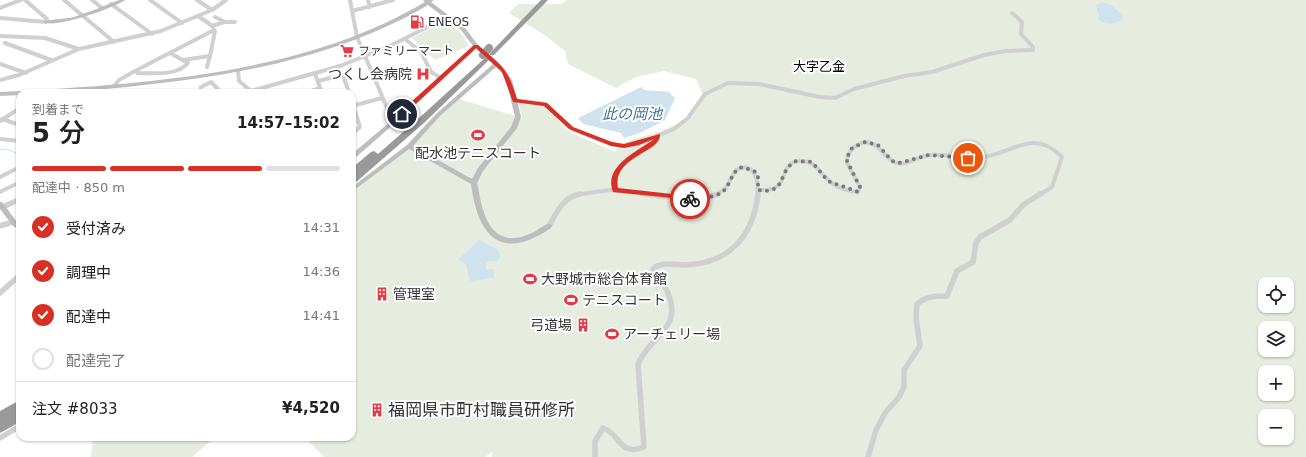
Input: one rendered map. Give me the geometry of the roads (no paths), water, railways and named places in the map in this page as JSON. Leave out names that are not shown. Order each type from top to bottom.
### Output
[{"type":"highway","points":[[356,170],[488,54],[538,0]]},
{"type":"highway","points":[[356,178],[421,121],[545,0]]},
{"type":"highway","points":[[0,417],[16,408]]},
{"type":"highway","points":[[0,428],[16,418]]},
{"type":"street","points":[[0,8],[21,0]]},
{"type":"street","points":[[25,0],[47,19],[46,22]]},
{"type":"street","points":[[64,0],[114,42]]},
{"type":"street","points":[[92,0],[102,8]]},
{"type":"street","points":[[0,18],[62,22],[83,16],[122,0]]},
{"type":"street","points":[[150,0],[182,23]]},
{"type":"street","points":[[199,0],[212,10]]},
{"type":"street","points":[[0,80],[26,73],[52,60],[79,50],[152,34],[212,10],[226,0]]},
{"type":"street","points":[[350,0],[357,36],[392,122]]},
{"type":"street","points":[[368,0],[370,8]]},
{"type":"street","points":[[352,11],[370,8],[393,0]]},
{"type":"street","points":[[79,89],[180,81],[238,71],[298,56],[357,36],[410,13],[429,1],[463,29],[476,46],[507,76],[518,117],[514,128],[480,170],[474,182],[475,194],[486,225],[489,230],[499,239],[508,241],[520,240],[537,235],[549,226],[555,212],[567,198],[574,195],[615,190],[685,199],[717,195],[727,186],[737,169],[742,167],[756,172],[758,177],[758,190],[752,220],[733,249],[722,257],[710,262],[662,264],[653,269],[668,292],[673,309],[673,317],[664,333],[648,347],[639,362],[644,447],[639,452],[632,453],[625,451],[618,445],[610,430],[603,428],[595,440],[593,448],[595,457]]},
{"type":"street","points":[[111,4],[152,34]]},
{"type":"street","points":[[514,100],[545,104],[574,130],[618,146],[631,146],[674,129],[683,123],[705,94],[728,83],[740,82],[759,84],[820,97],[835,98],[854,89],[904,76],[932,72],[984,55],[1004,51],[1033,50],[1033,47],[1020,35],[1019,30],[1022,22],[1012,13]]},
{"type":"street","points":[[198,16],[215,31],[207,67]]},
{"type":"street","points":[[215,17],[224,22]]},
{"type":"street","points":[[259,89],[315,74],[365,56],[405,39],[447,17]]},
{"type":"street","points":[[114,86],[119,80],[224,22],[235,22]]},
{"type":"street","points":[[0,36],[44,38],[79,50]]},
{"type":"street","points":[[0,46],[15,37]]},
{"type":"street","points":[[405,39],[421,52],[431,72],[441,78]]},
{"type":"street","points":[[5,43],[52,60]]},
{"type":"street","points":[[356,153],[476,46]]},
{"type":"street","points":[[135,71],[138,73],[172,72],[184,68],[188,62],[170,53]]},
{"type":"street","points":[[183,60],[210,56]]},
{"type":"street","points":[[0,64],[26,73]]},
{"type":"street","points":[[356,187],[409,146],[438,114],[496,64]]},
{"type":"street","points":[[238,71],[239,81],[249,89]]},
{"type":"street","points":[[315,74],[320,89]]},
{"type":"street","points":[[318,81],[343,75],[348,89]]},
{"type":"street","points":[[201,89],[201,87],[211,82],[218,89]]},
{"type":"street","points":[[0,94],[16,94]]},
{"type":"street","points":[[356,104],[382,98]]},
{"type":"street","points":[[1,120],[16,111]]},
{"type":"street","points":[[1,120],[16,123]]},
{"type":"street","points":[[356,120],[360,129],[356,132]]},
{"type":"street","points":[[615,190],[613,180],[618,168],[656,140],[658,135]]},
{"type":"street","points":[[0,139],[16,140]]},
{"type":"street","points":[[758,190],[769,192],[774,190],[780,185],[791,164],[796,161],[805,161],[816,166],[828,181],[858,192],[860,187],[846,159],[852,148],[865,142],[878,145],[892,161],[899,163],[929,155],[968,158],[999,155],[1023,143],[1034,141],[1048,145],[1062,157],[1052,187],[1023,205],[1010,220],[980,237],[976,243],[975,258],[973,262],[957,271],[947,296],[930,296],[919,301],[914,310],[920,346],[904,370],[904,387],[899,397],[885,413],[876,430],[868,457]]},
{"type":"street","points":[[409,146],[474,182]]},
{"type":"street","points":[[0,177],[16,169]]},
{"type":"street","points":[[0,192],[16,184]]},
{"type":"street","points":[[16,200],[1,206],[16,224]]},
{"type":"street","points":[[0,226],[13,222]]},
{"type":"street","points":[[0,293],[16,279]]},
{"type":"street","points":[[0,438],[16,428]]},
{"type":"water","points":[[1102,2],[1111,5],[1123,15],[1122,20],[1109,24],[1097,18],[1099,15],[1096,5]]},
{"type":"water","name":"此の岡池","points":[[641,87],[645,90],[669,92],[675,98],[665,120],[640,133],[624,138],[621,133],[583,124],[578,118]]},
{"type":"water","points":[[479,240],[498,250],[500,257],[497,261],[486,262],[486,270],[493,269],[494,278],[470,281],[466,264],[458,260]]},
{"type":"waterway","points":[[0,150],[7,149],[16,153]]},
{"type":"place","name":"ENEOS","points":[[417,22]]},
{"type":"place","name":"ファミリーマート","points":[[347,51]]},
{"type":"place","name":"つくし会病院","points":[[423,74]]},
{"type":"place","name":"配水池テニスコート","points":[[478,135]]},
{"type":"place","name":"大野城市総合体育館","points":[[530,279]]},
{"type":"place","name":"管理室","points":[[382,294]]},
{"type":"place","name":"テニスコート","points":[[571,300]]},
{"type":"place","name":"弓道場","points":[[583,325]]},
{"type":"place","name":"アーチェリー場","points":[[612,334]]},
{"type":"place","name":"福岡県市町村職員研修所","points":[[377,410]]},
{"type":"district","name":"大字乙金","points":[[819,66]]}]
